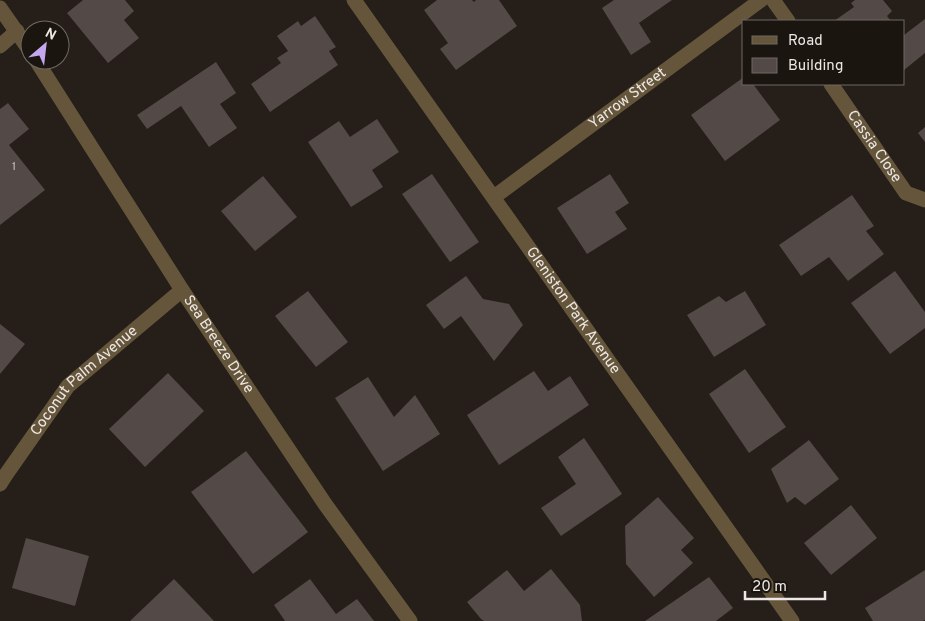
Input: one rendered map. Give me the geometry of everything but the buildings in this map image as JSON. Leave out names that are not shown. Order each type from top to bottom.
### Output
[{"type":"street","name":"Gleniston Park Avenue","points":[[354,0],[792,621]]},
{"type":"street","name":"Yarrow Street","points":[[494,197],[760,0]]},
{"type":"street","points":[[773,0],[787,20]]},
{"type":"street","points":[[0,8],[20,36]]},
{"type":"street","points":[[0,46],[17,31]]},
{"type":"street","name":"Sea Breeze Drive","points":[[42,70],[182,290],[325,504],[410,621]]},
{"type":"street","name":"Cassia Close","points":[[832,85],[906,193],[925,200]]},
{"type":"street","name":"Coconut Palm Avenue","points":[[0,484],[68,386],[182,290]]}]
